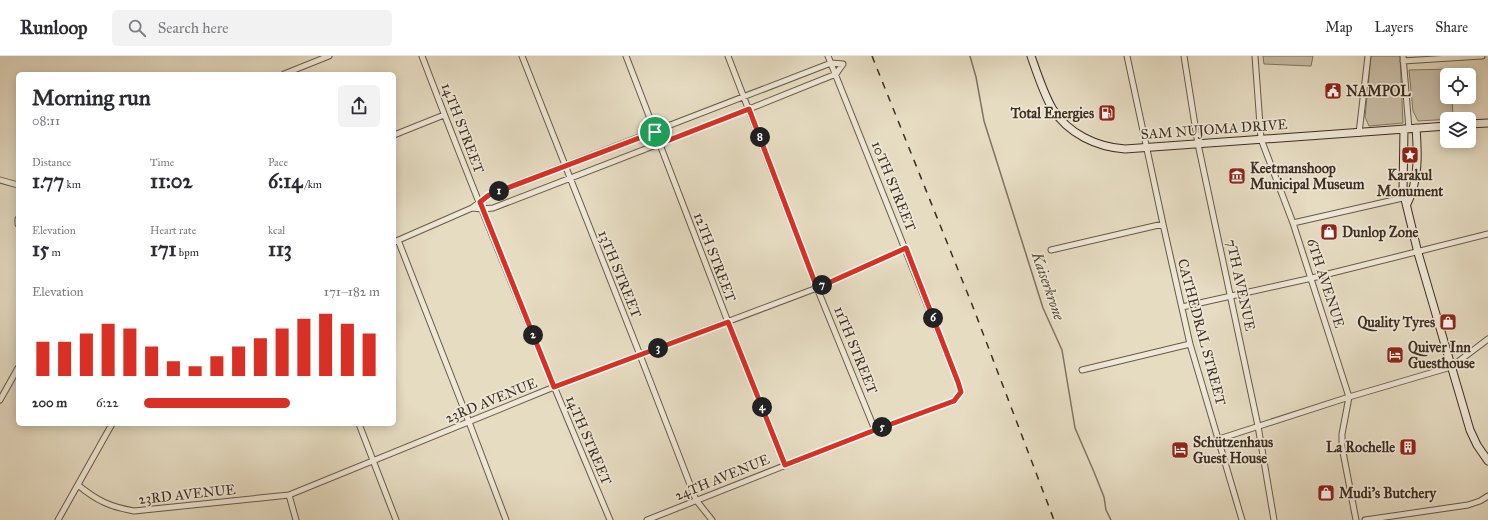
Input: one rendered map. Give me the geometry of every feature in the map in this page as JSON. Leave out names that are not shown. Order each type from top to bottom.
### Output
[{"type":"main road","name":"SAM NUJOMA DRIVE","points":[[1031,56],[1052,108],[1070,128],[1083,137],[1104,146],[1125,149],[1440,127]]},
{"type":"main road","points":[[1476,124],[1488,123]]},
{"type":"main road","points":[[1407,200],[1415,183],[1416,171],[1410,129]]},
{"type":"main road","points":[[1410,129],[1403,191],[1407,200],[1418,253],[1470,430],[1477,445],[1488,461]]},
{"type":"street","points":[[289,72],[329,56]]},
{"type":"street","name":"14TH STREET","points":[[422,56],[444,115],[554,387],[610,520]]},
{"type":"street","name":"13TH STREET","points":[[522,56],[696,500],[712,520]]},
{"type":"street","name":"12TH STREET","points":[[626,56],[728,322],[785,465]]},
{"type":"street","name":"11TH STREET","points":[[728,56],[817,288],[875,430]]},
{"type":"street","name":"10TH STREET","points":[[828,56],[906,248],[961,392]]},
{"type":"street","name":"CATHEDRAL STREET","points":[[1127,56],[1190,344],[1242,520]]},
{"type":"street","name":"7TH AVENUE","points":[[1184,56],[1198,144],[1258,426],[1274,520]]},
{"type":"street","name":"6TH AVENUE","points":[[1255,56],[1261,139],[1293,223],[1350,396],[1342,434],[1342,447],[1356,520]]},
{"type":"street","points":[[1359,133],[1368,56]]},
{"type":"street","points":[[1410,129],[1403,58],[1482,56]]},
{"type":"street","points":[[472,208],[493,208],[659,144],[836,74],[843,64],[831,62],[655,132],[489,195],[472,208],[396,241],[469,422],[506,520]]},
{"type":"street","points":[[396,134],[444,115]]},
{"type":"street","points":[[0,180],[16,184]]},
{"type":"street","points":[[1293,223],[1407,200]]},
{"type":"street","points":[[1051,250],[1163,224]]},
{"type":"street","points":[[1182,307],[1418,253],[1488,234]]},
{"type":"street","name":"23RD AVENUE","points":[[78,485],[101,502],[118,508],[134,511],[289,496],[554,387],[817,288],[906,248]]},
{"type":"street","points":[[1218,439],[1350,396],[1451,367],[1488,339]]},
{"type":"street","points":[[1082,370],[1190,344]]},
{"type":"street","points":[[0,400],[16,372]]},
{"type":"street","name":"24TH AVENUE","points":[[647,520],[875,430],[954,401],[961,392]]},
{"type":"street","points":[[58,520],[111,426]]},
{"type":"street","points":[[360,426],[396,520]]},
{"type":"street","points":[[289,496],[296,520]]},
{"type":"street","points":[[1365,520],[1468,505],[1480,501],[1488,496]]},
{"type":"shaded area","points":[[1263,56],[1313,56],[1311,66],[1264,64]]},
{"type":"shaded area","points":[[1371,56],[1400,56],[1403,123],[1369,126],[1365,117]]},
{"type":"shaded area","points":[[1440,69],[1440,104],[1452,104],[1453,112],[1440,112],[1440,120],[1418,121],[1413,111],[1409,70]]},
{"type":"waterway","name":"Kaiserkrone","points":[[970,56],[976,77],[984,121],[1043,308],[1062,350],[1075,428],[1104,497],[1106,510],[1111,520]]},
{"type":"railway","points":[[872,56],[973,307],[1054,520]]},
{"type":"place","name":"NAMPOL","points":[[1333,91]]},
{"type":"place","name":"Total Energies","points":[[1107,113]]},
{"type":"place","name":"Karakul Monument","points":[[1410,155]]},
{"type":"place","name":"Keetmanshoop Municipal Museum","points":[[1237,176]]},
{"type":"place","name":"Dunlop Zone","points":[[1329,232]]},
{"type":"place","name":"Quality Tyres","points":[[1448,322]]},
{"type":"place","name":"Quiver Inn Guesthouse","points":[[1395,355]]},
{"type":"place","name":"La Rochelle","points":[[1408,447]]},
{"type":"place","name":"Schützenhaus Guest House","points":[[1180,450]]},
{"type":"place","name":"Mudi's Butchery","points":[[1326,493]]},
{"type":"route","points":[[749,109],[817,288],[906,248],[958,382],[961,392],[954,401],[785,465],[728,322],[554,387],[480,202],[489,195],[655,132],[659,144],[749,109]]}]
